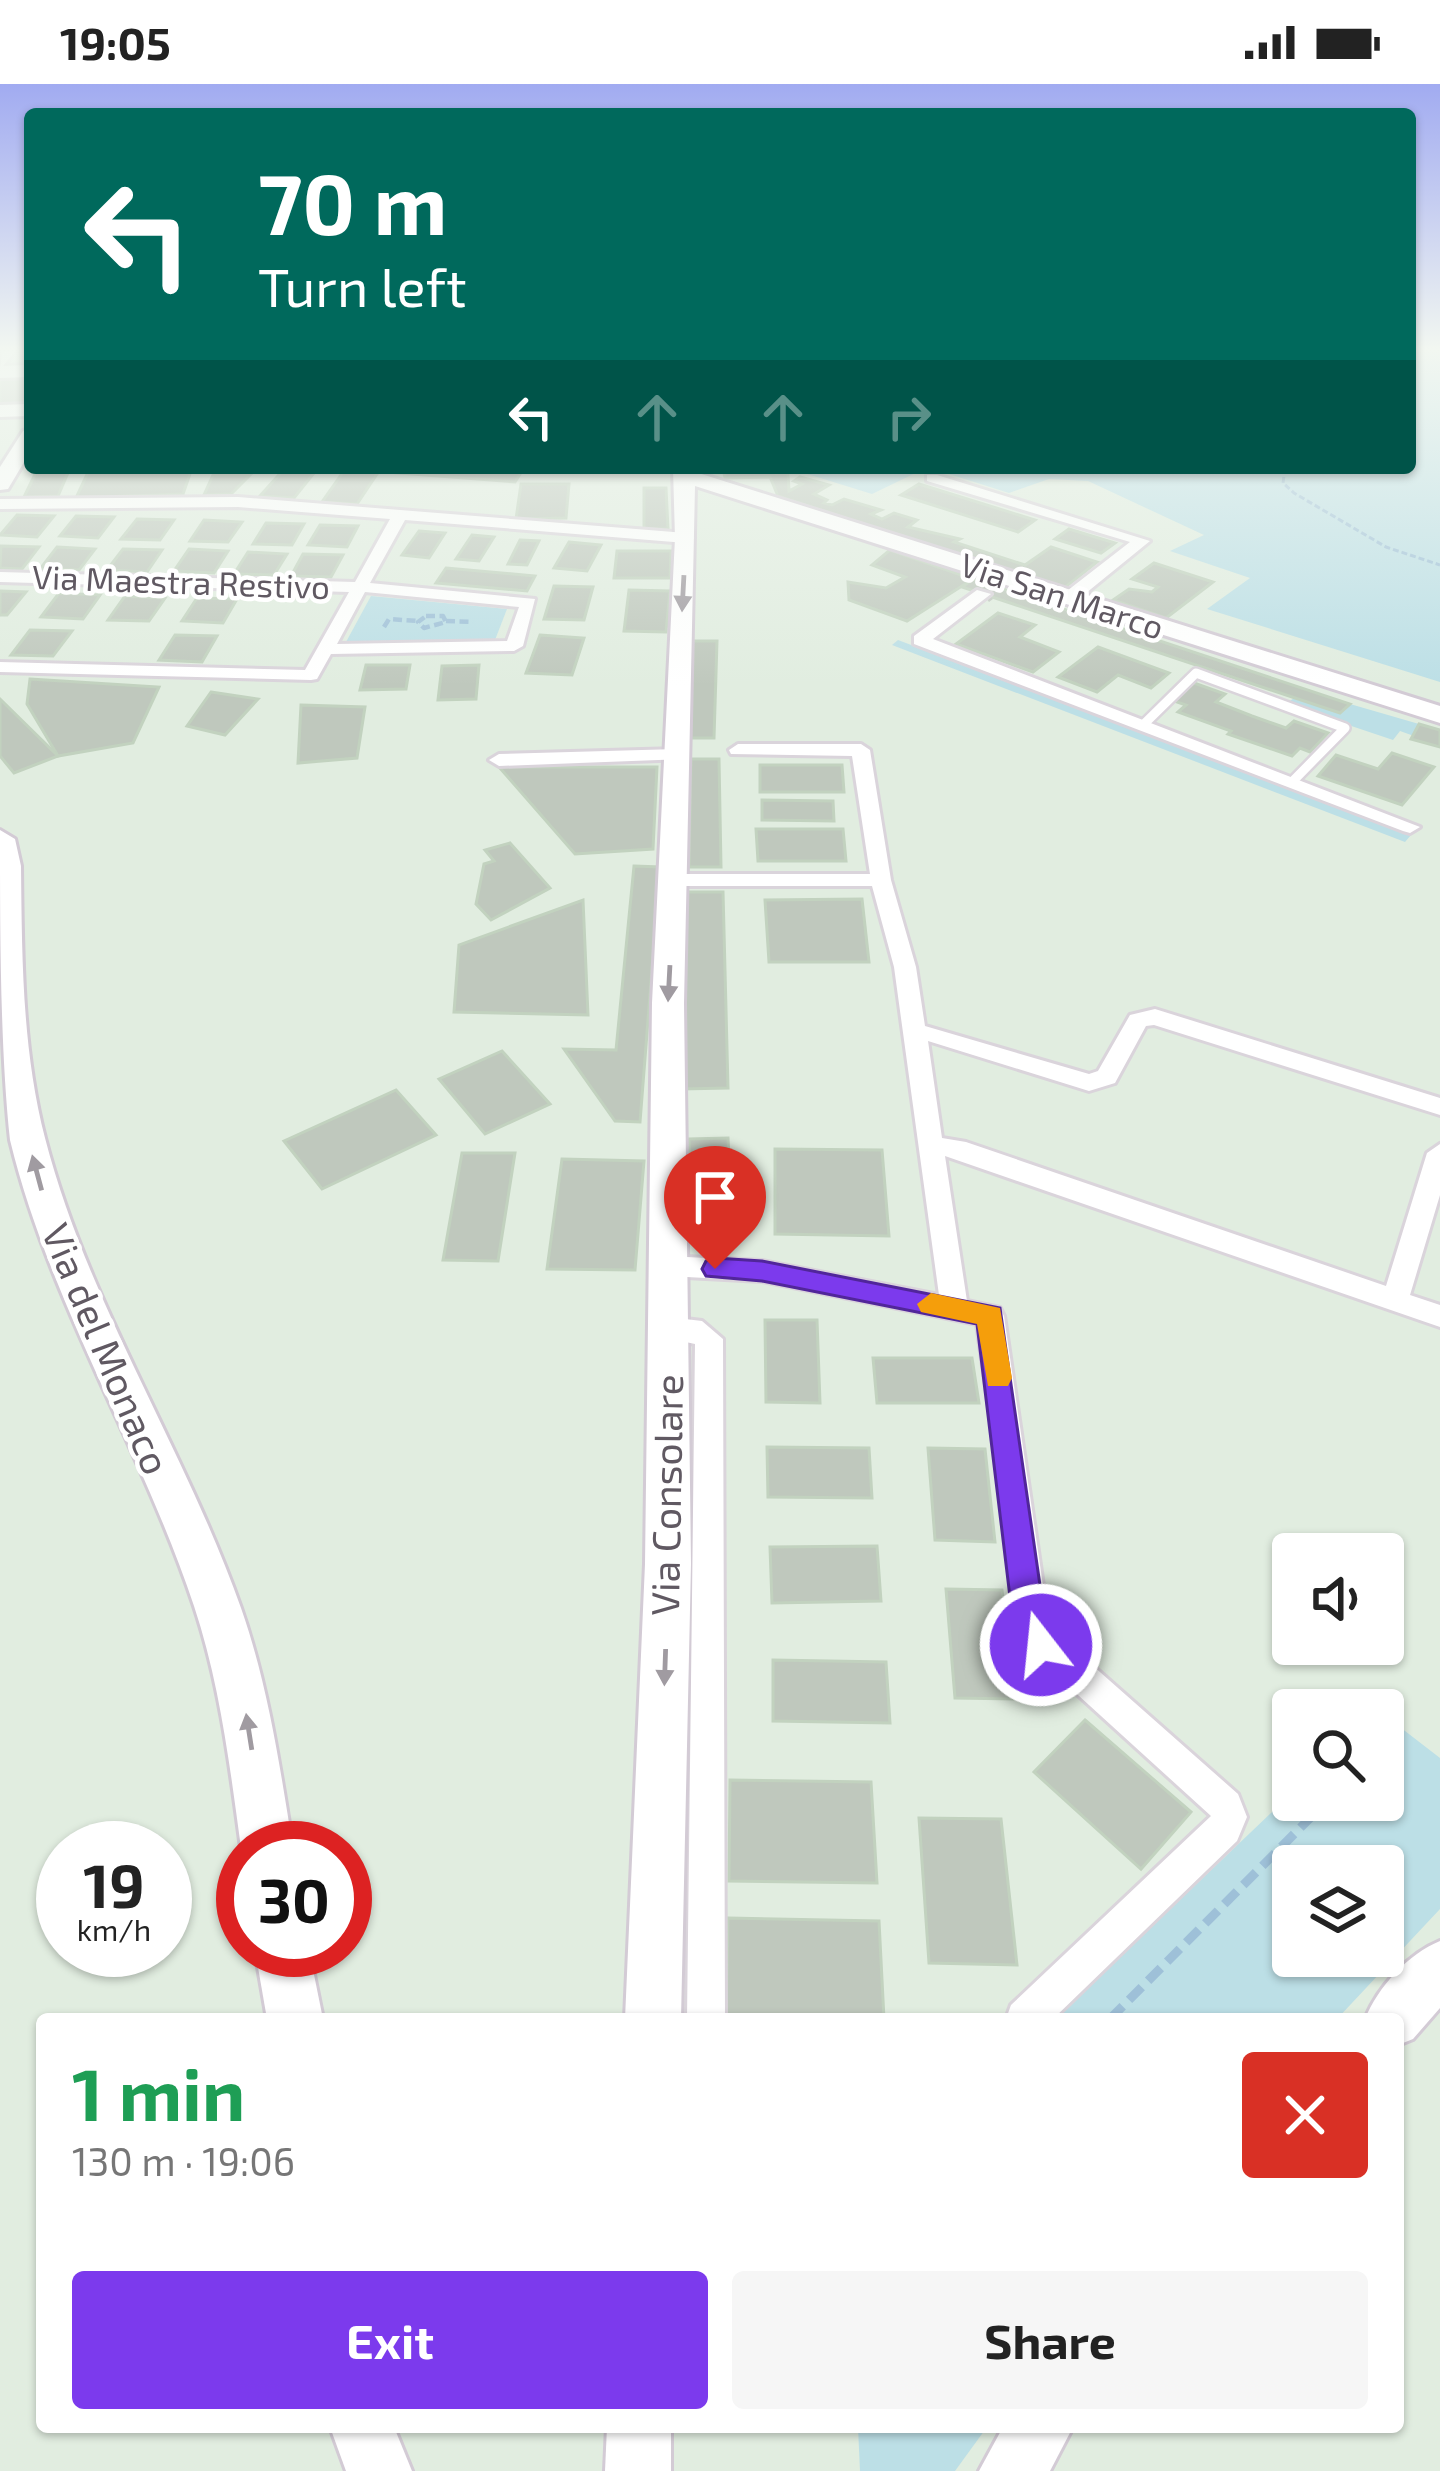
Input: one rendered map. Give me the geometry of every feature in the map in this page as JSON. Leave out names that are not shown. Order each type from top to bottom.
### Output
[{"type":"street","name":"Via Consolare","points":[[653,2013],[668,1564],[668,1003],[686,538],[684,474]]},
{"type":"street","name":"Via San Marco","points":[[689,474],[994,586],[1069,598],[1440,715]]},
{"type":"street","points":[[932,478],[1142,541],[1069,598]]},
{"type":"street","points":[[0,504],[238,502],[686,538]]},
{"type":"street","points":[[0,667],[311,675],[400,514]]},
{"type":"street","name":"Via Maestra Restivo","points":[[0,577],[362,587],[529,603],[514,646],[326,649]]},
{"type":"street","points":[[994,586],[920,640],[1410,827]]},
{"type":"street","points":[[738,750],[861,750],[881,880],[904,967],[955,1309]]},
{"type":"street","points":[[499,760],[678,755]]},
{"type":"street","name":"Via del Monaco","points":[[0,839],[14,1070],[32,1155],[47,1210],[125,1405],[206,1576],[242,1687],[263,1821]]},
{"type":"street","points":[[675,880],[881,880]]},
{"type":"street","points":[[914,1033],[936,1034],[1089,1083],[1107,1077],[1138,1020],[1155,1017],[1440,1107]]},
{"type":"street","points":[[931,1145],[957,1148],[1440,1316]]},
{"type":"street","points":[[1395,1300],[1440,1153]]},
{"type":"street","points":[[668,1266],[762,1271],[990,1316],[1034,1634],[1218,1796],[1229,1817],[1224,1828],[1031,2013]]},
{"type":"street","points":[[668,1328],[692,1329],[709,1339],[706,2013]]},
{"type":"street","points":[[1399,2013],[1440,1968]]},
{"type":"street","points":[[287,1977],[294,2013]]},
{"type":"street","points":[[364,2433],[379,2471]]},
{"type":"street","points":[[1012,2471],[1037,2433]]},
{"type":"lane","points":[[1143,725],[1196,673],[1346,728],[1292,782]]},
{"type":"path","points":[[1285,474],[1283,483],[1294,494],[1386,547],[1440,565]]},
{"type":"path","points":[[372,629],[383,629],[389,619],[418,621],[435,614],[446,621]]},
{"type":"path","points":[[418,621],[428,628],[446,621],[473,622]]},
{"type":"path","points":[[1116,2013],[1307,1821]]},
{"type":"shaded area","points":[[1416,462],[1440,462],[1440,682],[1207,609],[1250,578],[1170,551],[1204,535],[1088,481],[1049,479],[1009,493],[949,474],[1416,474]]},
{"type":"shaded area","points":[[807,474],[914,474],[872,494]]},
{"type":"shaded area","points":[[371,596],[507,609],[495,640],[346,642]]},
{"type":"shaded area","points":[[898,640],[1411,835],[1405,842],[892,645]]},
{"type":"shaded area","points":[[1294,698],[1340,713],[1350,704],[1419,724],[1414,736],[1400,731],[1393,740],[1286,704]]},
{"type":"shaded area","points":[[1404,1730],[1440,1758],[1440,1909],[1404,1947],[1404,1845],[1272,1845],[1272,1977],[1376,1977],[1343,2013],[1061,2013],[1272,1812],[1272,1821],[1404,1821]]},
{"type":"shaded area","points":[[858,2433],[983,2433],[955,2471],[860,2471]]},
{"type":"building","points":[[35,474],[67,474],[58,496],[24,497]]},
{"type":"building","points":[[87,474],[190,474],[183,494],[76,498]]},
{"type":"building","points":[[280,474],[313,474],[294,498],[260,496]]},
{"type":"building","points":[[342,474],[377,474],[357,504],[322,502]]},
{"type":"building","points":[[411,474],[520,474],[515,482]]},
{"type":"building","points":[[724,474],[788,474],[789,491],[802,484],[794,481],[800,477],[829,485],[814,494],[827,500],[824,503],[844,499],[881,510],[871,514],[882,519],[894,513],[917,520],[908,527],[960,539],[954,542],[1025,565],[1051,547],[1097,562],[1063,589],[778,496],[770,477],[725,478]]},
{"type":"building","points":[[213,475],[250,475],[231,494],[204,495]]},
{"type":"building","points":[[521,484],[569,484],[566,518],[516,519]]},
{"type":"building","points":[[919,484],[1035,520],[1018,532],[901,495]]},
{"type":"building","points":[[644,488],[666,488],[668,529],[644,529]]},
{"type":"building","points":[[17,515],[54,516],[37,537],[0,535]]},
{"type":"building","points":[[76,516],[114,517],[98,538],[60,536]]},
{"type":"building","points":[[137,519],[174,520],[160,540],[121,539]]},
{"type":"building","points":[[204,520],[242,522],[228,542],[190,541]]},
{"type":"building","points":[[266,523],[304,524],[292,545],[253,544]]},
{"type":"building","points":[[320,525],[358,526],[347,547],[308,545]]},
{"type":"building","points":[[1069,529],[1115,543],[1101,553],[1055,539]]},
{"type":"building","points":[[419,531],[445,533],[429,558],[402,555]]},
{"type":"building","points":[[472,535],[494,537],[479,561],[456,559]]},
{"type":"building","points":[[520,540],[539,541],[527,565],[508,564]]},
{"type":"building","points":[[569,542],[601,545],[587,571],[554,568]]},
{"type":"building","points":[[1,546],[39,547],[22,569],[0,568]]},
{"type":"building","points":[[57,547],[95,549],[79,570],[40,569]]},
{"type":"building","points":[[123,549],[162,550],[147,572],[107,570]]},
{"type":"building","points":[[189,549],[228,551],[214,573],[174,571]]},
{"type":"building","points":[[890,550],[973,579],[907,621],[849,600],[848,582],[886,588],[905,577],[872,565]]},
{"type":"building","points":[[617,551],[671,551],[670,578],[614,578]]},
{"type":"building","points":[[248,552],[287,554],[274,575],[234,574]]},
{"type":"building","points":[[303,554],[343,555],[331,577],[291,576]]},
{"type":"building","points":[[1154,563],[1213,582],[1166,618],[1113,600],[1129,589],[1152,592],[1158,587],[1132,579]]},
{"type":"building","points":[[446,568],[535,576],[527,591],[436,583]]},
{"type":"building","points":[[973,579],[1350,704],[1340,713],[962,587]]},
{"type":"building","points":[[554,586],[593,587],[584,620],[544,619]]},
{"type":"building","points":[[629,590],[670,591],[666,632],[624,631]]},
{"type":"building","points":[[0,591],[26,592],[7,615],[0,615]]},
{"type":"building","points":[[59,593],[100,595],[83,619],[41,617]]},
{"type":"building","points":[[125,596],[165,598],[149,621],[108,620]]},
{"type":"building","points":[[197,598],[237,599],[223,623],[182,621]]},
{"type":"building","points":[[998,613],[1035,625],[1020,637],[1059,652],[1033,672],[956,644]]},
{"type":"building","points":[[30,630],[72,631],[53,656],[11,655]]},
{"type":"building","points":[[175,635],[217,636],[202,662],[159,660]]},
{"type":"building","points":[[540,635],[584,638],[572,675],[526,673]]},
{"type":"building","points":[[691,641],[717,641],[714,738],[686,738]]},
{"type":"building","points":[[1098,647],[1169,673],[1151,688],[1118,675],[1097,692],[1058,677]]},
{"type":"building","points":[[366,665],[410,665],[406,689],[360,690]]},
{"type":"building","points":[[479,665],[476,699],[438,700],[442,666]]},
{"type":"building","points":[[30,679],[159,687],[133,743],[58,756],[27,704]]},
{"type":"building","points":[[1194,683],[1225,694],[1216,702],[1252,716],[1286,728],[1294,721],[1328,733],[1310,752],[1300,748],[1292,756],[1228,734],[1231,731],[1178,712],[1186,705],[1174,701]]},
{"type":"building","points":[[211,692],[258,699],[225,735],[187,726]]},
{"type":"building","points":[[0,699],[58,756],[14,773],[0,756]]},
{"type":"building","points":[[301,705],[365,707],[357,758],[298,763]]},
{"type":"building","points":[[1419,724],[1440,730],[1440,747],[1411,739]]},
{"type":"building","points":[[1392,753],[1434,767],[1402,805],[1318,776],[1336,755],[1378,769]]},
{"type":"building","points":[[691,759],[719,759],[721,867],[689,867]]},
{"type":"building","points":[[760,765],[842,765],[844,792],[760,792]]},
{"type":"building","points":[[499,767],[657,767],[653,849],[575,854]]},
{"type":"building","points":[[762,800],[833,801],[834,821],[762,820]]},
{"type":"building","points":[[756,829],[843,829],[846,861],[758,861]]},
{"type":"building","points":[[510,843],[550,888],[491,920],[476,904],[484,864],[494,861],[485,850]]},
{"type":"building","points":[[634,866],[660,867],[640,1122],[615,1121],[564,1049],[616,1050]]},
{"type":"building","points":[[683,892],[723,892],[728,1088],[681,1089]]},
{"type":"building","points":[[862,899],[869,962],[769,962],[765,900]]},
{"type":"building","points":[[583,900],[588,1015],[454,1012],[459,945]]},
{"type":"building","points":[[502,1051],[550,1104],[485,1134],[439,1079]]},
{"type":"building","points":[[396,1090],[436,1135],[322,1189],[284,1141]]},
{"type":"building","points":[[728,1138],[733,1234],[693,1235],[689,1139]]},
{"type":"building","points":[[775,1149],[882,1150],[889,1236],[775,1234]]},
{"type":"building","points":[[462,1153],[515,1153],[498,1261],[443,1260]]},
{"type":"building","points":[[562,1159],[644,1161],[635,1270],[547,1269]]},
{"type":"building","points":[[765,1320],[817,1320],[820,1403],[766,1402]]},
{"type":"building","points":[[873,1358],[972,1358],[979,1403],[877,1403]]},
{"type":"building","points":[[767,1447],[869,1448],[872,1498],[768,1497]]},
{"type":"building","points":[[928,1448],[985,1449],[995,1542],[935,1540]]},
{"type":"building","points":[[877,1546],[881,1601],[772,1603],[770,1547]]},
{"type":"building","points":[[946,1589],[1002,1590],[1015,1699],[955,1698]]},
{"type":"building","points":[[773,1660],[886,1662],[890,1723],[773,1721]]},
{"type":"building","points":[[1085,1720],[1191,1812],[1141,1869],[1034,1772]]},
{"type":"building","points":[[730,1780],[871,1782],[877,1883],[729,1881]]},
{"type":"building","points":[[919,1818],[1001,1819],[1017,1965],[929,1963]]},
{"type":"building","points":[[728,1918],[879,1921],[884,2013],[726,2013]]},
{"type":"tunnel","points":[[987,591],[983,594],[994,586]]},
{"type":"slow traffic","points":[[931,1304],[990,1316],[998,1378]]},
{"type":"route","points":[[715,1269],[762,1271],[990,1316],[1029,1622],[1041,1645]]}]
